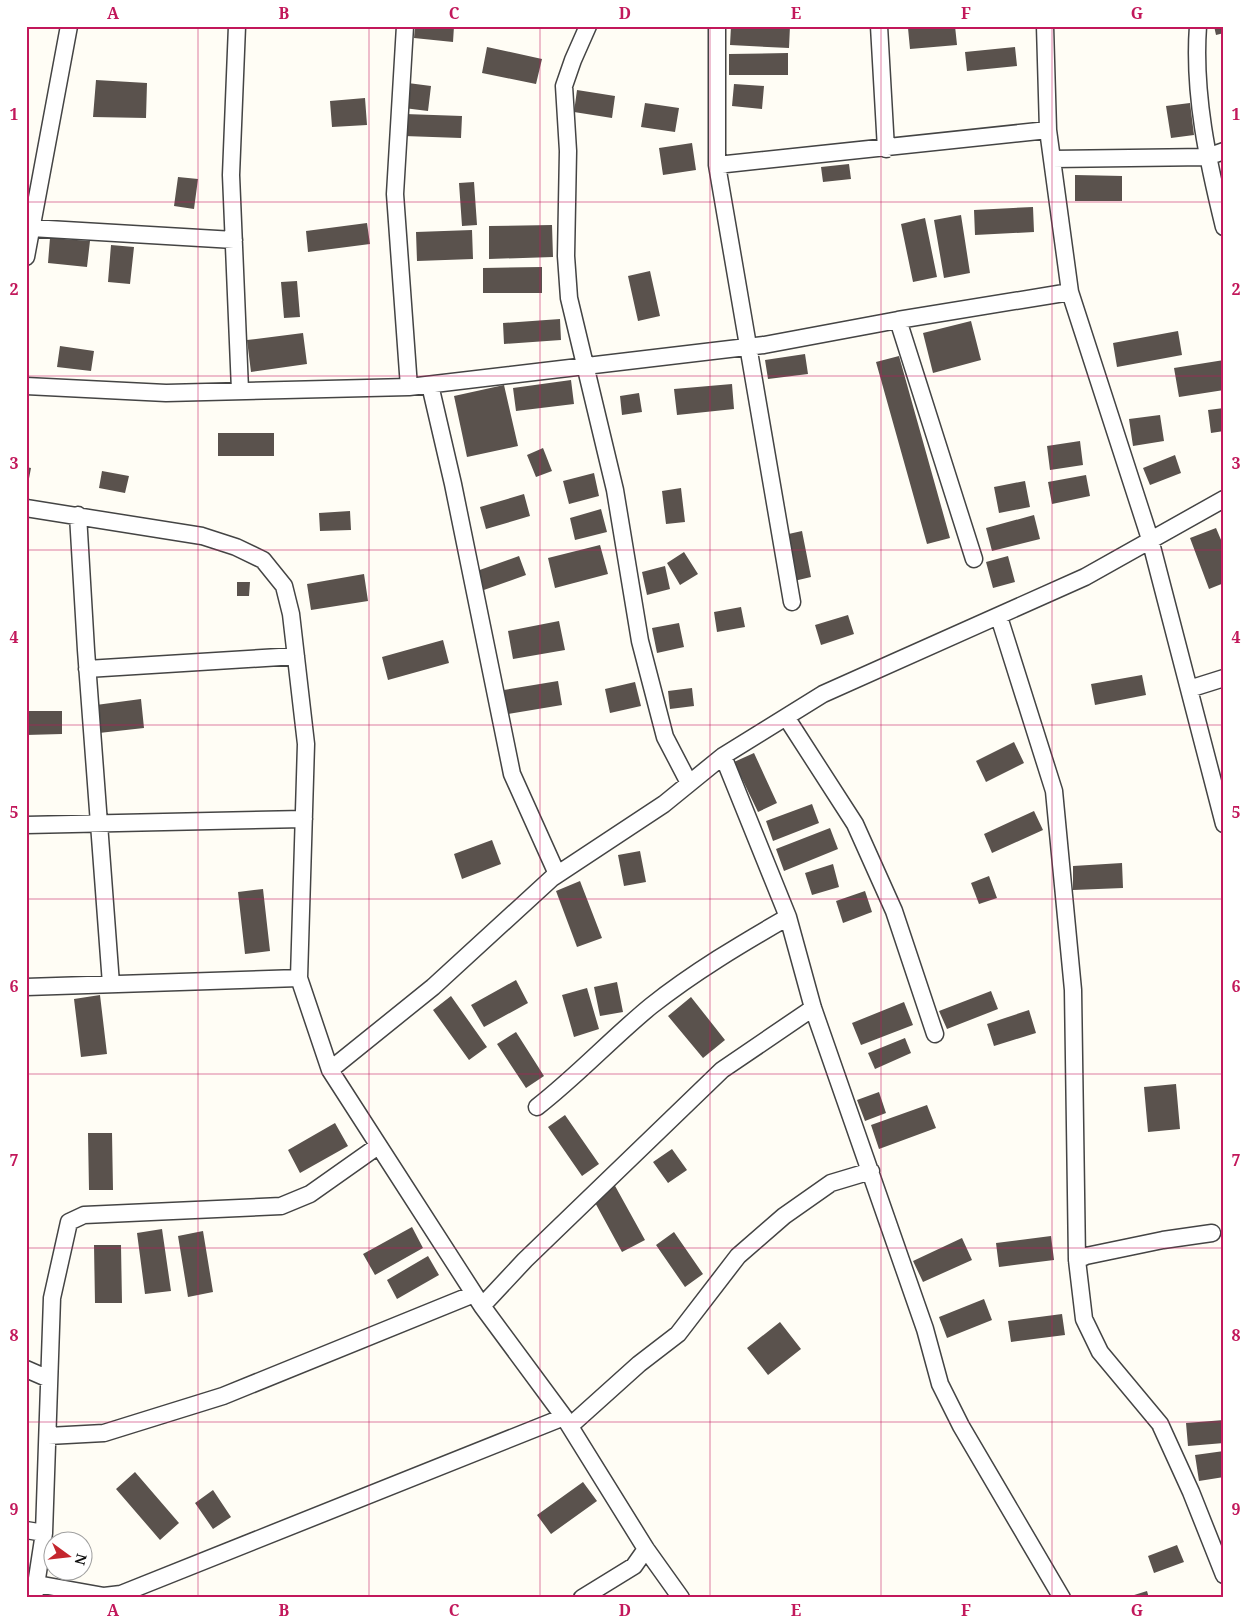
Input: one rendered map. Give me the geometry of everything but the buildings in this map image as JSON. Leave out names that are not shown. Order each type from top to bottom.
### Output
[{"type":"street","points":[[26,257],[69,26]]},
{"type":"street","points":[[237,26],[231,175],[240,390]]},
{"type":"street","points":[[405,26],[395,194],[409,387]]},
{"type":"street","points":[[588,26],[572,60],[564,86],[568,151],[566,264],[569,298],[587,366],[615,490],[640,641],[664,737],[689,783]]},
{"type":"street","points":[[716,26],[717,165],[792,602]]},
{"type":"street","points":[[879,26],[886,149]]},
{"type":"street","points":[[1045,26],[1048,130],[1070,292],[1150,539],[1224,824]]},
{"type":"street","points":[[1198,26],[1197,68],[1206,157],[1224,227]]},
{"type":"street","points":[[717,165],[886,149],[1048,130]]},
{"type":"street","points":[[1052,159],[1206,157],[1224,151]]},
{"type":"street","points":[[31,228],[234,240]]},
{"type":"street","points":[[26,386],[166,393],[409,387],[748,348],[898,320],[1070,292]]},
{"type":"street","points":[[898,320],[974,559]]},
{"type":"street","points":[[430,385],[453,484],[512,774],[557,874]]},
{"type":"street","points":[[330,1070],[432,988],[557,874],[664,804],[723,756],[823,694],[1085,577],[1224,499]]},
{"type":"street","points":[[26,508],[202,536],[236,547],[263,560],[284,586],[291,614],[306,744],[299,978],[330,1070],[478,1300],[567,1422],[646,1549],[681,1598]]},
{"type":"street","points":[[78,515],[87,669],[111,984]]},
{"type":"street","points":[[999,617],[1054,791],[1073,990],[1077,1260],[1084,1319],[1100,1352],[1160,1424],[1191,1492],[1224,1575]]},
{"type":"street","points":[[87,669],[296,656]]},
{"type":"street","points":[[1189,689],[1224,678]]},
{"type":"street","points":[[786,717],[855,824],[894,911],[935,1034]]},
{"type":"street","points":[[723,756],[788,916],[813,1008],[871,1172],[879,1202],[925,1329],[940,1384],[961,1426],[1062,1598]]},
{"type":"street","points":[[26,825],[304,819]]},
{"type":"street","points":[[537,1107],[563,1086],[651,1006],[728,951],[788,916]]},
{"type":"street","points":[[26,988],[299,978]]},
{"type":"street","points":[[48,1436],[104,1433],[223,1396],[478,1300],[525,1260],[722,1070],[813,1008]]},
{"type":"street","points":[[44,1532],[52,1298],[69,1222],[84,1215],[281,1206],[310,1194],[378,1146]]},
{"type":"street","points":[[42,1546],[35,1591],[104,1596],[121,1594],[567,1422],[678,1334],[738,1256],[784,1216],[831,1183],[871,1172]]},
{"type":"street","points":[[1077,1260],[1086,1256],[1163,1240],[1212,1233]]},
{"type":"street","points":[[26,1369],[49,1379]]},
{"type":"street","points":[[26,1530],[42,1533]]},
{"type":"street","points":[[582,1598],[634,1566],[646,1549]]}]
